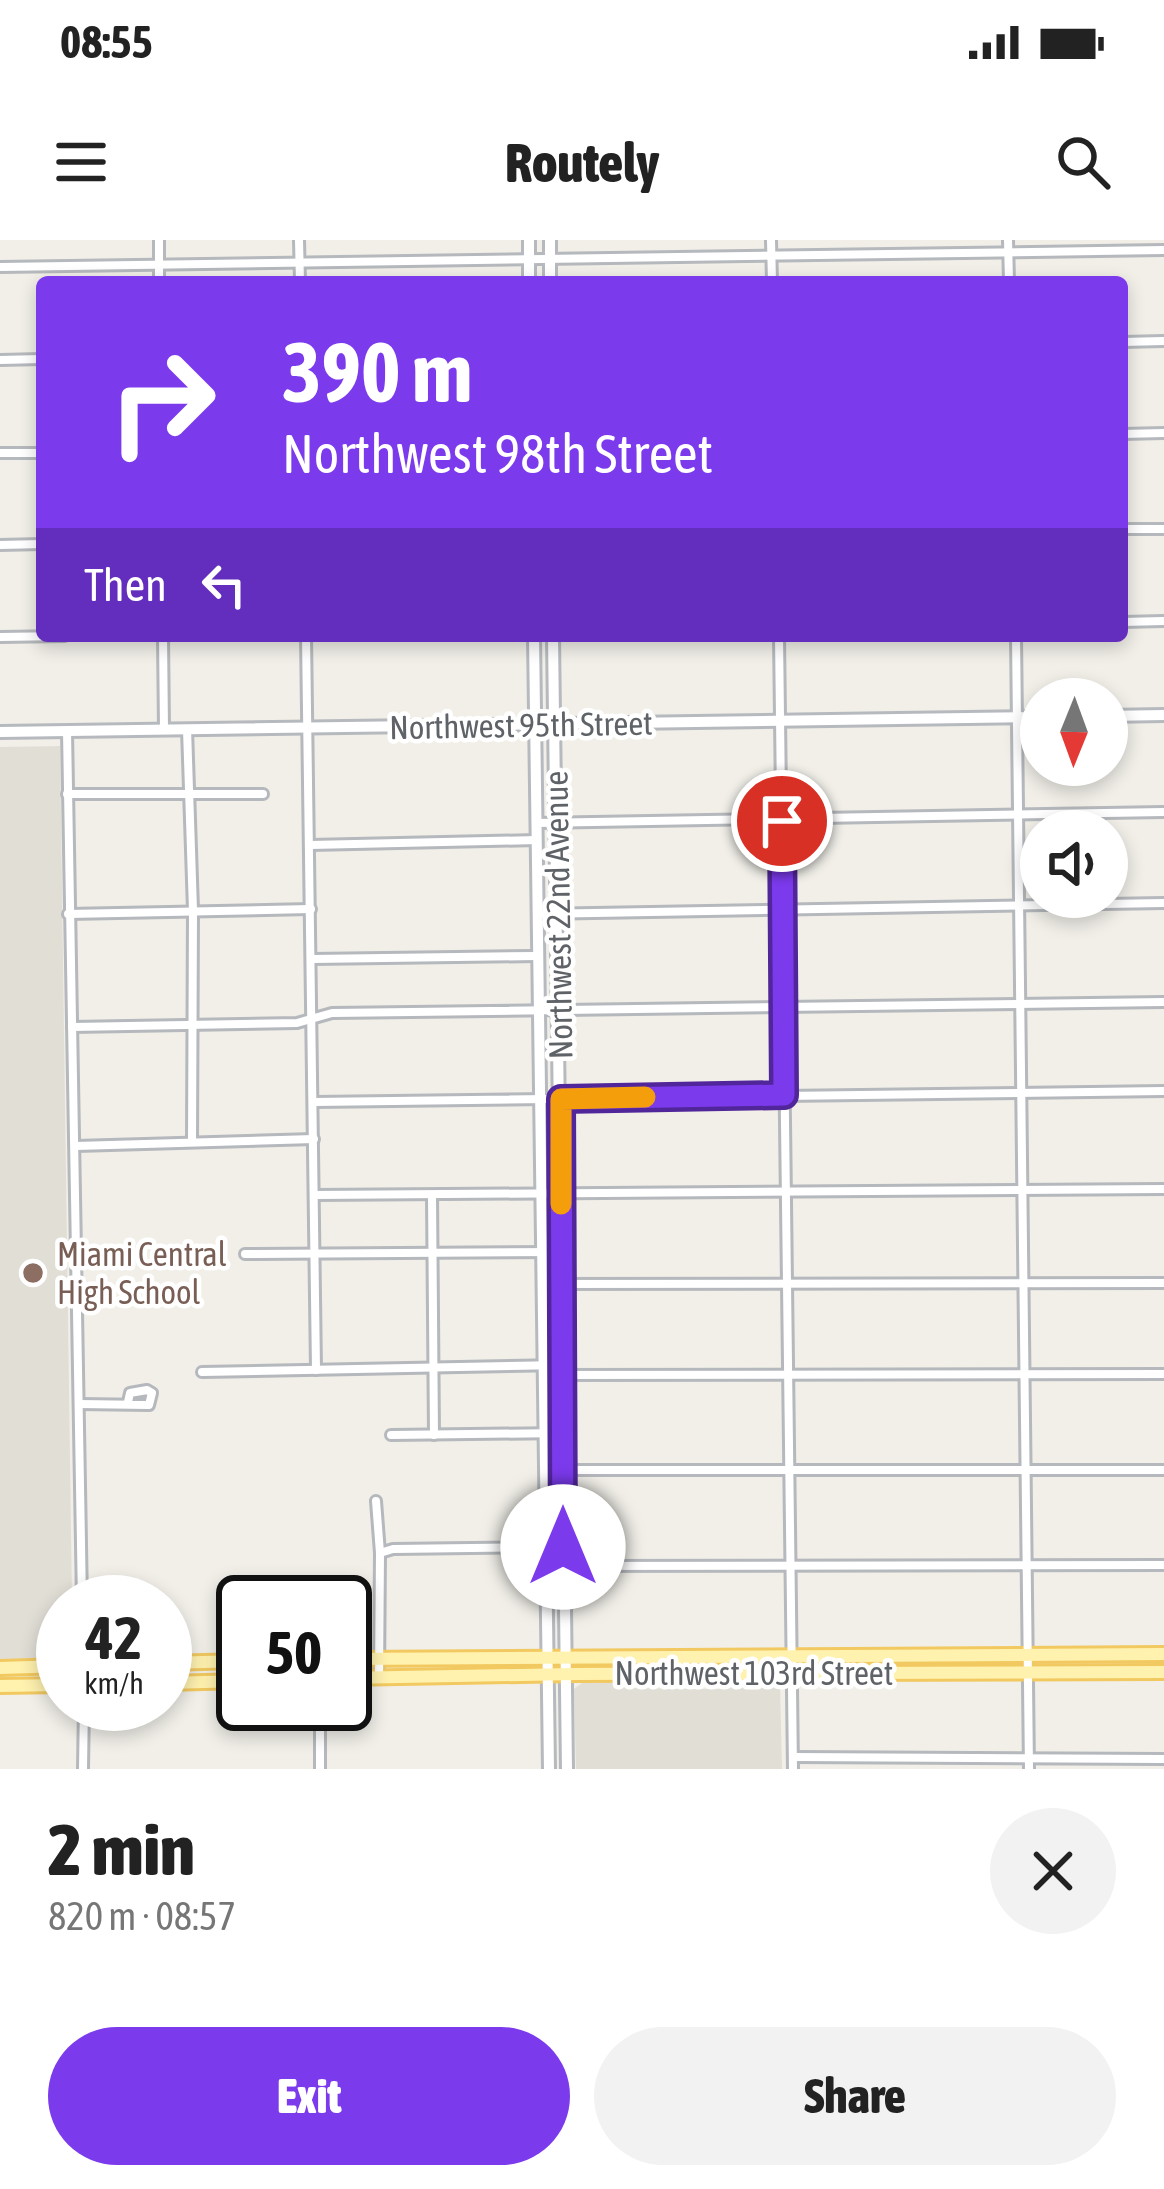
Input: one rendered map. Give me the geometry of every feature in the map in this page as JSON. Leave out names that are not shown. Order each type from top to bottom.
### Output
[{"type":"main road","points":[[529,240],[529,276]]},
{"type":"main road","points":[[550,240],[550,276]]},
{"type":"main road","name":"Northwest 22nd Avenue","points":[[534,642],[549,1769]]},
{"type":"main road","name":"Northwest 22nd Avenue","points":[[553,642],[566,1769]]},
{"type":"main road","points":[[1128,716],[1164,716]]},
{"type":"main road","name":"Northwest 95th Street","points":[[0,732],[1020,717]]},
{"type":"main road","name":"Northwest 103rd Street","points":[[372,1658],[1164,1654]]},
{"type":"main road","points":[[0,1668],[36,1667]]},
{"type":"main road","name":"Northwest 103rd Street","points":[[372,1677],[1164,1672]]},
{"type":"main road","points":[[0,1686],[36,1685]]},
{"type":"street","points":[[159,240],[159,276]]},
{"type":"street","points":[[299,240],[300,276]]},
{"type":"street","points":[[771,240],[772,276]]},
{"type":"street","points":[[1008,240],[1009,276]]},
{"type":"street","points":[[0,267],[1164,250]]},
{"type":"street","points":[[1128,342],[1164,341]]},
{"type":"street","points":[[0,360],[36,359]]},
{"type":"street","points":[[1128,434],[1164,433]]},
{"type":"street","points":[[0,453],[36,453]]},
{"type":"street","points":[[1128,530],[1164,529]]},
{"type":"street","points":[[0,545],[36,544]]},
{"type":"street","points":[[1128,622],[1164,621]]},
{"type":"street","points":[[0,637],[36,636]]},
{"type":"street","points":[[163,642],[164,730]]},
{"type":"street","points":[[306,642],[316,1370]]},
{"type":"street","points":[[779,642],[793,1769]]},
{"type":"street","points":[[1016,642],[1029,1764]]},
{"type":"street","points":[[187,729],[194,910],[192,1142]]},
{"type":"street","points":[[67,731],[82,1575]]},
{"type":"street","points":[[67,794],[263,794]]},
{"type":"street","points":[[536,824],[1164,812]]},
{"type":"street","points":[[310,845],[536,840]]},
{"type":"street","points":[[536,914],[1164,903]]},
{"type":"street","points":[[68,914],[311,909]]},
{"type":"street","points":[[312,959],[536,956]]},
{"type":"street","points":[[72,1027],[297,1023],[332,1013],[1164,1002]]},
{"type":"street","points":[[314,1102],[1164,1091]]},
{"type":"street","points":[[76,1146],[314,1139]]},
{"type":"street","points":[[315,1196],[1164,1189]]},
{"type":"street","points":[[432,1195],[434,1435]]},
{"type":"street","points":[[245,1253],[562,1252]]},
{"type":"street","points":[[541,1284],[1164,1282]]},
{"type":"street","points":[[202,1372],[434,1368],[789,1375],[1164,1374]]},
{"type":"street","points":[[79,1404],[128,1402]]},
{"type":"street","points":[[391,1435],[562,1433]]},
{"type":"street","points":[[543,1470],[1164,1470]]},
{"type":"street","points":[[376,1501],[379,1677]]},
{"type":"street","points":[[380,1553],[563,1547]]},
{"type":"street","points":[[545,1566],[1164,1565]]},
{"type":"street","points":[[83,1731],[83,1769]]},
{"type":"street","points":[[320,1731],[320,1769]]},
{"type":"street","points":[[794,1757],[1029,1764],[1164,1759]]},
{"type":"shaded area","name":"Miami Central High School","points":[[60,746],[72,1575],[36,1575],[36,1659],[0,1660],[0,747]]},
{"type":"shaded area","points":[[627,1681],[634,1688],[780,1684],[782,1769],[576,1769],[574,1689],[582,1683]]},
{"type":"slow traffic","points":[[561,1204],[561,1099],[645,1097]]},
{"type":"place","name":"Miami Central High School","points":[[33,1273]]},
{"type":"route","points":[[563,1547],[561,1099],[784,1095],[782,821]]}]
